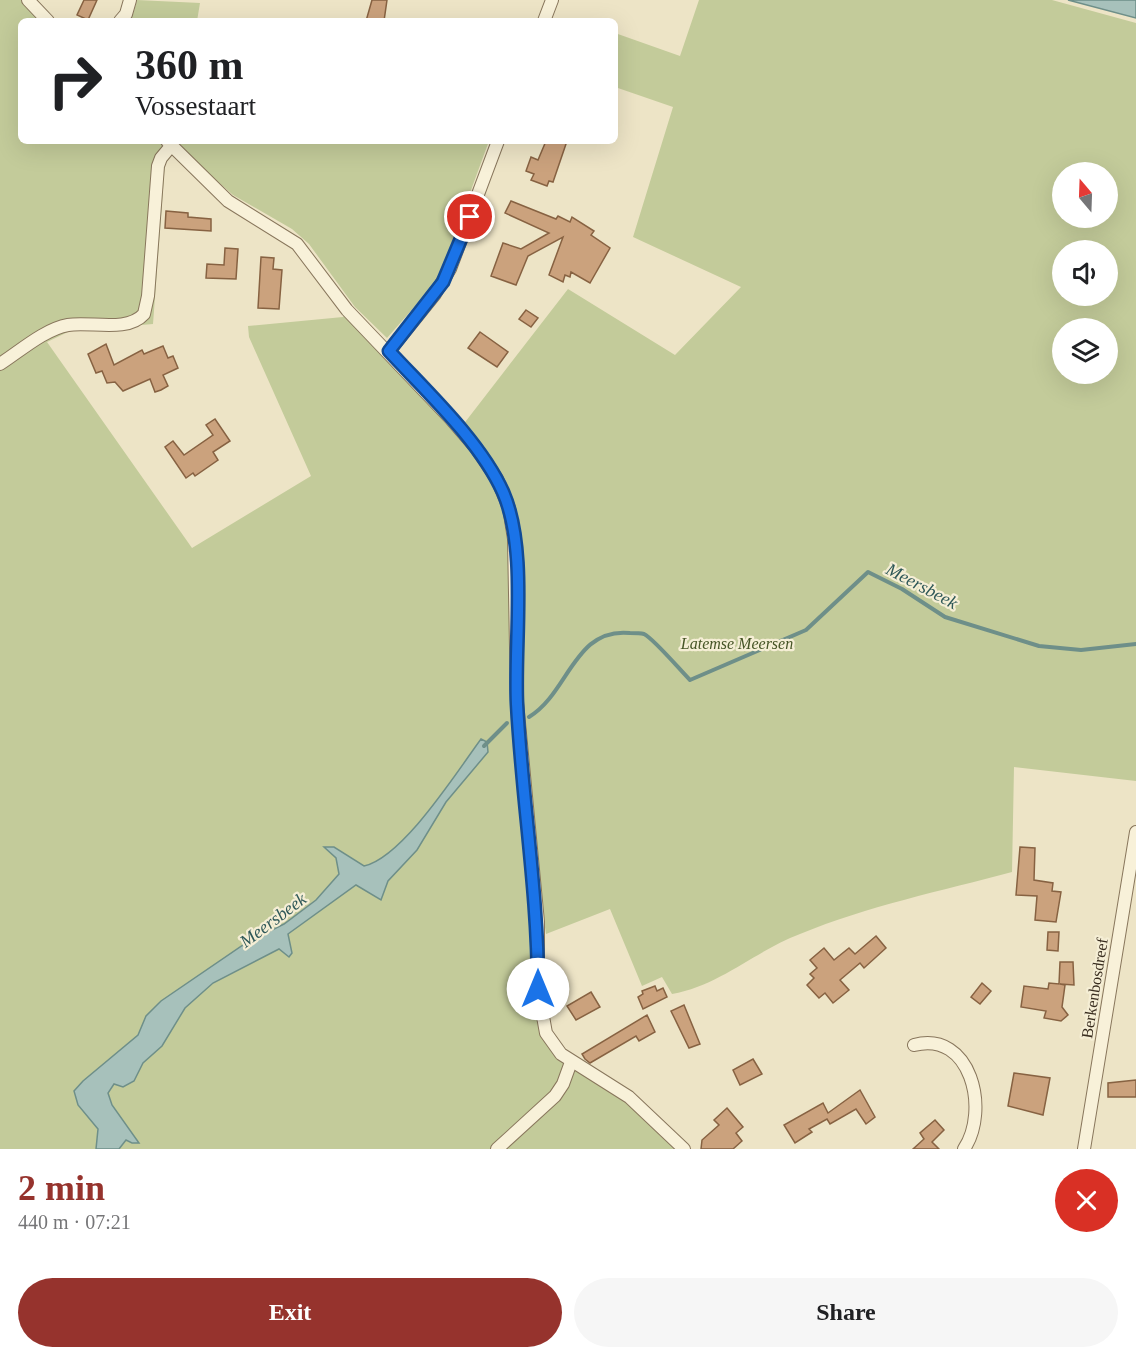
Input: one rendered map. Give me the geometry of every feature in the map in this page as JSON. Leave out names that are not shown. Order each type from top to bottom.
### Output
[{"type":"street","points":[[28,0],[45,18]]},
{"type":"street","points":[[121,18],[130,0]]},
{"type":"street","points":[[545,18],[552,0]]},
{"type":"street","points":[[0,364],[58,328],[76,324],[127,323],[144,314],[148,296],[158,166],[168,144]]},
{"type":"street","points":[[170,144],[228,201],[247,215],[297,244],[347,310],[389,351],[476,448],[496,479],[509,508],[516,556],[517,702],[538,922],[540,1009],[546,1033],[556,1049],[571,1062],[629,1097],[684,1149]]},
{"type":"street","points":[[389,351],[435,294],[450,269],[497,144]]},
{"type":"street","name":"Berkenbosdreef","points":[[1084,1149],[1136,832]]},
{"type":"street","points":[[914,1045],[937,1043],[950,1049],[959,1058],[971,1080],[977,1105],[976,1121],[964,1149]]},
{"type":"street","points":[[497,1149],[555,1096],[563,1084],[571,1062]]},
{"type":"green space","name":"Latemse Meersen","points":[[0,0],[23,0],[41,18],[18,18],[18,144],[165,144],[169,148],[165,163],[153,324],[70,331],[47,342],[192,548],[311,476],[249,337],[248,326],[343,317],[347,310],[459,430],[568,289],[675,355],[741,287],[633,237],[673,107],[618,88],[618,34],[680,56],[699,0],[1052,0],[1136,23],[1136,781],[1014,767],[1012,872],[905,900],[826,924],[784,941],[722,976],[690,990],[672,994],[662,977],[642,986],[610,909],[546,934],[544,921],[538,922],[538,989],[552,1044],[613,1087],[684,1149],[0,1149]]},
{"type":"green space","points":[[137,0],[200,3],[198,18],[129,18],[133,14]]},
{"type":"green space","points":[[175,144],[488,144],[438,280],[387,338],[355,307],[309,244],[292,229],[233,195]]},
{"type":"water","points":[[1068,0],[1136,0],[1136,18]]},
{"type":"water","points":[[481,739],[487,742],[488,752],[446,802],[417,850],[388,881],[381,900],[356,885],[288,934],[292,953],[289,957],[279,949],[213,983],[185,1008],[162,1046],[143,1063],[134,1081],[123,1087],[114,1084],[108,1093],[112,1105],[139,1143],[126,1140],[119,1149],[96,1149],[98,1129],[78,1105],[74,1091],[83,1081],[138,1035],[146,1016],[161,1001],[246,943],[284,924],[316,900],[339,874],[336,858],[324,847],[334,847],[364,866],[379,859],[395,847],[428,812]]},
{"type":"building","points":[[84,0],[97,0],[89,18],[77,15]]},
{"type":"building","points":[[372,0],[387,0],[384,18],[367,18]]},
{"type":"building","points":[[545,144],[566,144],[553,182],[549,181],[547,186],[531,180],[534,174],[526,171],[531,157],[538,160]]},
{"type":"building","points":[[511,201],[556,219],[558,216],[570,222],[572,217],[594,231],[591,235],[610,248],[590,283],[571,272],[570,277],[565,275],[563,282],[549,275],[563,237],[528,256],[516,285],[491,276],[503,243],[521,249],[549,233],[505,213]]},
{"type":"building","points":[[166,211],[188,213],[188,217],[211,219],[211,231],[165,228]]},
{"type":"building","points":[[225,248],[238,249],[236,279],[206,278],[207,264],[224,265]]},
{"type":"building","points":[[261,257],[274,258],[273,269],[282,270],[279,309],[258,308]]},
{"type":"building","points":[[526,310],[538,318],[531,327],[519,319]]},
{"type":"building","points":[[480,332],[508,352],[497,367],[468,348]]},
{"type":"building","points":[[106,344],[114,365],[142,350],[144,354],[163,346],[168,358],[173,356],[178,368],[163,375],[168,386],[161,390],[155,392],[150,379],[123,391],[115,382],[107,383],[102,371],[96,373],[88,354]]},
{"type":"building","points":[[215,419],[230,441],[213,452],[218,460],[195,476],[193,473],[186,478],[165,447],[173,441],[184,455],[213,435],[206,425]]},
{"type":"building","points":[[1020,847],[1035,848],[1034,880],[1053,883],[1052,891],[1061,892],[1056,922],[1035,920],[1037,896],[1016,895]]},
{"type":"building","points":[[1048,932],[1059,932],[1058,951],[1047,950]]},
{"type":"building","points":[[876,936],[886,948],[864,968],[860,963],[840,980],[849,990],[833,1003],[825,993],[819,998],[807,985],[814,978],[810,974],[817,968],[810,960],[824,948],[834,960],[849,948],[855,954]]},
{"type":"building","points":[[1060,962],[1073,962],[1074,985],[1060,984],[1065,985],[1062,1007],[1068,1015],[1061,1021],[1044,1018],[1046,1011],[1021,1007],[1024,986],[1048,989],[1049,983],[1059,984]]},
{"type":"building","points":[[982,983],[991,991],[980,1004],[971,997]]},
{"type":"building","points":[[655,986],[657,991],[663,988],[667,997],[643,1009],[638,997],[643,994],[642,991]]},
{"type":"building","points":[[591,992],[600,1007],[576,1020],[567,1006]]},
{"type":"building","points":[[684,1005],[700,1044],[689,1048],[671,1011]]},
{"type":"building","points":[[647,1015],[655,1032],[639,1041],[636,1036],[590,1063],[585,1059],[582,1054]]},
{"type":"building","points":[[753,1059],[762,1074],[740,1085],[733,1070]]},
{"type":"building","points":[[1014,1073],[1050,1078],[1043,1115],[1008,1106]]},
{"type":"building","points":[[1136,1080],[1136,1097],[1108,1097],[1108,1083]]},
{"type":"building","points":[[860,1090],[875,1117],[866,1124],[856,1109],[830,1124],[827,1119],[809,1129],[812,1132],[795,1143],[784,1125],[823,1103],[828,1113]]},
{"type":"building","points":[[727,1108],[743,1127],[736,1133],[742,1141],[733,1149],[701,1149],[702,1140],[719,1125],[714,1120]]},
{"type":"building","points":[[935,1120],[944,1130],[932,1142],[939,1149],[913,1149],[924,1139],[920,1133]]},
{"type":"waterway","name":"Meersbeek","points":[[529,717],[543,706],[584,651],[596,640],[611,634],[644,634],[690,680],[806,630],[868,572],[902,589],[945,617],[1039,646],[1081,650],[1136,644]]},
{"type":"waterway","name":"Meersbeek","points":[[484,746],[507,723]]},
{"type":"route","points":[[470,217],[443,282],[389,351],[476,448],[496,479],[509,508],[516,556],[517,702],[538,922],[538,989]]}]
